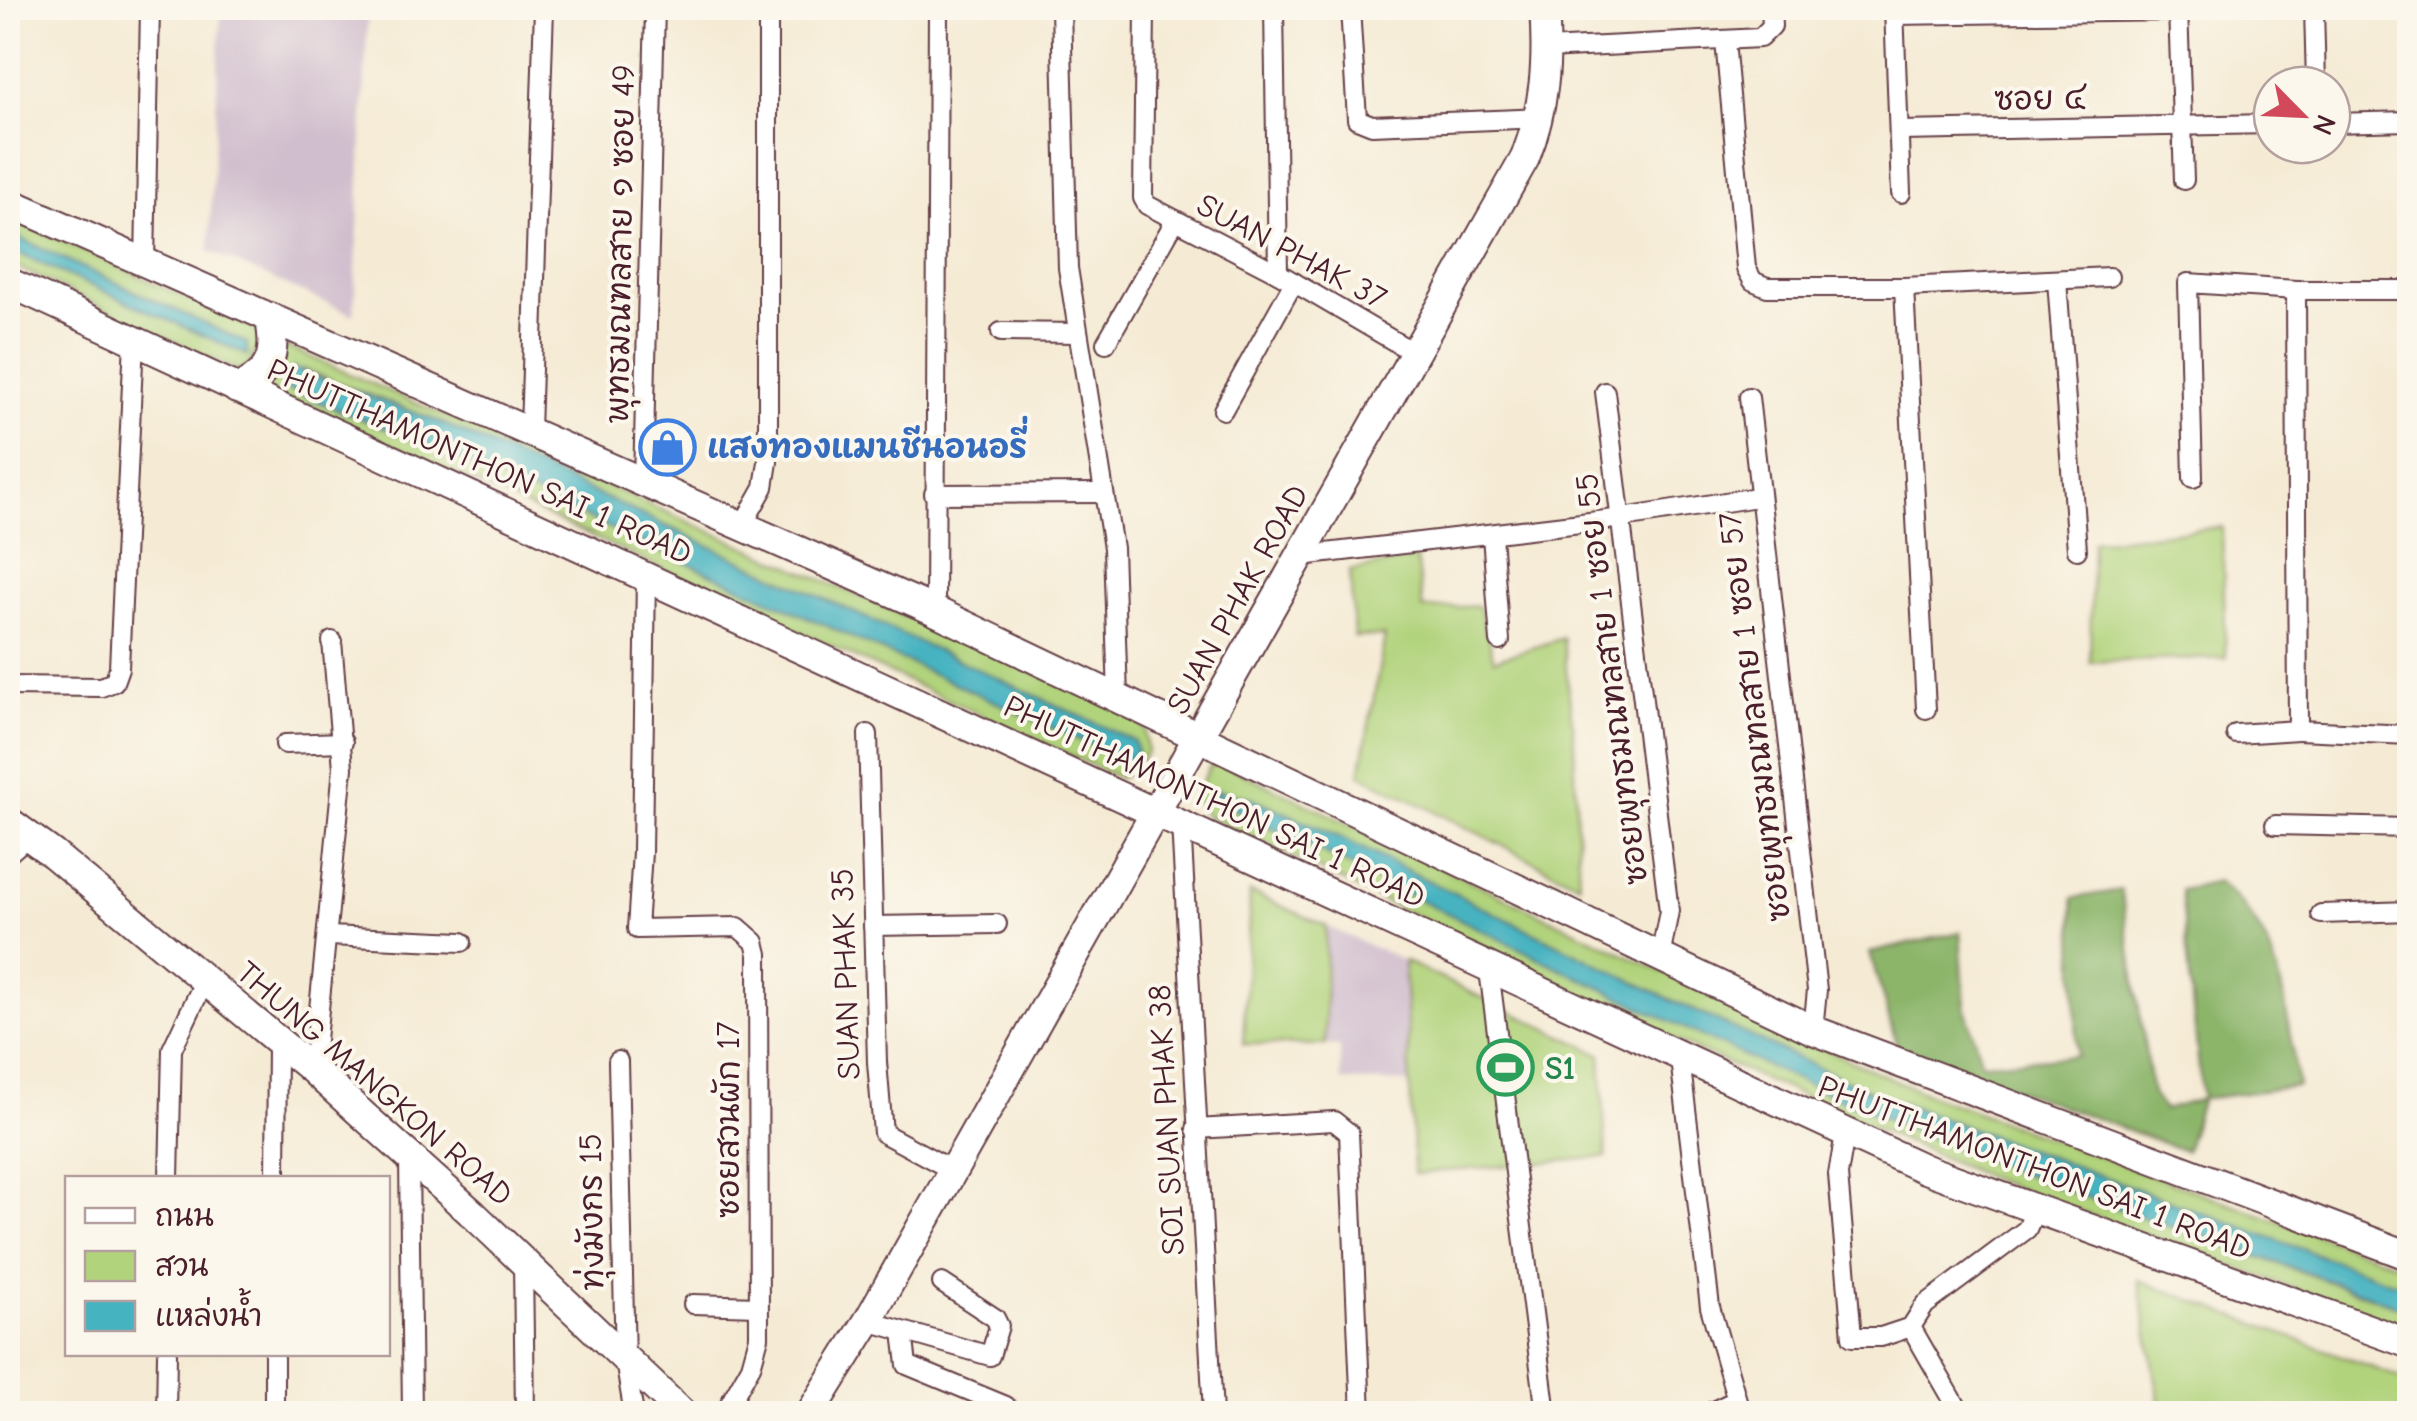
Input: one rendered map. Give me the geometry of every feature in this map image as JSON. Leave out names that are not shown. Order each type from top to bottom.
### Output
[{"type":"main road","name":"SUAN PHAK ROAD","points":[[810,1414],[868,1321],[1516,174],[1541,118],[1546,49],[1544,8]]},
{"type":"main road","name":"PHUTTHAMONTHON SAI 1 ROAD","points":[[8,202],[934,611],[1118,698],[1197,742],[1813,1030],[2410,1256]]},
{"type":"main road","name":"PHUTTHAMONTHON SAI 1 ROAD","points":[[8,282],[646,575],[1160,802],[1181,823],[1845,1134],[2035,1210],[2410,1344]]},
{"type":"main road","points":[[236,389],[260,377],[268,368],[274,353],[270,320]]},
{"type":"main road","name":"THUNG MANGKON ROAD","points":[[15,837],[205,980],[312,1070],[524,1263],[682,1414]]},
{"type":"street","points":[[145,263],[150,8]]},
{"type":"street","points":[[530,430],[544,8]]},
{"type":"street","name":"พุทธมณฑลสาย ๑ ซอย 49","points":[[644,482],[655,8]]},
{"type":"street","points":[[742,526],[764,488],[768,462],[768,8]]},
{"type":"street","points":[[934,611],[938,8]]},
{"type":"street","points":[[1061,8],[1067,250],[1113,548],[1118,698]]},
{"type":"street","name":"SUAN PHAK 37","points":[[1144,8],[1143,198],[1147,205],[1286,278],[1416,354]]},
{"type":"street","points":[[1223,410],[1286,278],[1274,8]]},
{"type":"street","points":[[1350,8],[1357,119],[1362,122],[1541,118]]},
{"type":"street","points":[[1546,49],[1726,41],[1767,34],[1772,8]]},
{"type":"street","points":[[2314,8],[2315,65]]},
{"type":"street","points":[[1902,193],[1894,11],[2178,9],[2184,180]]},
{"type":"street","points":[[1726,41],[1746,268],[1753,281],[1767,287],[1904,287],[2109,277]]},
{"type":"street","points":[[2352,122],[2410,121]]},
{"type":"street","name":"ซอย ๔","points":[[1901,131],[2252,124]]},
{"type":"street","points":[[1106,344],[1175,221]]},
{"type":"street","points":[[2057,280],[2077,550]]},
{"type":"street","points":[[2193,478],[2188,283],[2296,290],[2410,290]]},
{"type":"street","points":[[1904,287],[1926,709]]},
{"type":"street","points":[[2296,290],[2298,730]]},
{"type":"street","points":[[1001,332],[1077,333]]},
{"type":"street","points":[[8,686],[101,687],[114,682],[119,668],[134,340]]},
{"type":"street","name":"ซอยพุทธมณฑลสาย 1 ซอย 55","points":[[1605,392],[1669,911],[1660,958]]},
{"type":"street","name":"ซอยพุทธมณฑลสาย 1 ซอย 57","points":[[1749,396],[1757,497],[1817,990],[1813,1030]]},
{"type":"street","points":[[934,494],[1102,493]]},
{"type":"street","points":[[1301,556],[1492,535],[1757,497]]},
{"type":"street","points":[[1492,535],[1500,640]]},
{"type":"street","name":"ซอยสวนผัก 17","points":[[646,575],[642,852],[636,929],[738,927],[755,942],[756,1354],[724,1414]]},
{"type":"street","points":[[312,1070],[329,936],[342,742],[332,642]]},
{"type":"street","points":[[2236,734],[2298,730],[2410,735]]},
{"type":"street","name":"SUAN PHAK 35","points":[[868,734],[883,1133],[952,1170]]},
{"type":"street","points":[[285,744],[342,742]]},
{"type":"street","name":"SOI SUAN PHAK 38","points":[[1181,823],[1213,1414]]},
{"type":"street","points":[[2275,825],[2410,828]]},
{"type":"street","points":[[2320,914],[2410,912]]},
{"type":"street","points":[[873,926],[996,924]]},
{"type":"street","points":[[329,936],[462,942]]},
{"type":"street","points":[[1489,970],[1546,1414]]},
{"type":"street","points":[[169,1176],[172,1049],[188,1008],[205,980]]},
{"type":"street","points":[[276,1176],[278,1042]]},
{"type":"street","points":[[1680,1059],[1710,1307],[1737,1407],[1707,1414]]},
{"type":"street","name":"ทุ่งมังกร 15","points":[[618,1061],[625,1362],[634,1414]]},
{"type":"street","points":[[1196,1128],[1334,1121],[1350,1133],[1361,1414]]},
{"type":"street","points":[[1845,1134],[1838,1175],[1852,1336],[1880,1338],[1911,1327],[1925,1305],[2027,1230],[2035,1210]]},
{"type":"street","points":[[409,1158],[412,1414]]},
{"type":"street","points":[[524,1263],[525,1414]]},
{"type":"street","points":[[868,1321],[984,1356],[994,1352],[999,1326],[996,1318],[942,1283]]},
{"type":"street","points":[[693,1304],[758,1306]]},
{"type":"street","points":[[1911,1327],[1961,1414]]},
{"type":"street","points":[[903,1332],[907,1364],[1006,1406]]},
{"type":"street","points":[[166,1414],[167,1356]]},
{"type":"street","points":[[274,1356],[274,1414]]},
{"type":"shaded area","points":[[221,8],[368,8],[354,315],[209,251]]},
{"type":"shaded area","points":[[1326,926],[1404,961],[1412,1083],[1341,1081],[1340,1046],[1325,1045]]},
{"type":"green space","points":[[8,216],[258,330],[259,343],[248,367],[239,371],[227,366],[8,263],[8,249],[247,354],[247,343],[8,233]]},
{"type":"green space","points":[[283,345],[1137,717],[1145,728],[1147,752],[1133,771],[1119,778],[396,447],[261,391],[274,380]],"holes":[[[302,369],[442,423],[1134,741],[1133,759],[1126,761],[424,444],[286,389]]]},
{"type":"green space","points":[[2222,527],[2226,658],[2090,662],[2092,541]]},
{"type":"green space","points":[[1416,558],[1423,609],[1479,606],[1494,660],[1563,638],[1574,741],[1579,884],[1360,774],[1385,636],[1354,637],[1350,571]]},
{"type":"green space","points":[[1221,763],[1930,1095],[2409,1268],[2409,1288],[1871,1092],[1678,1003],[1337,836],[1252,798],[1216,790],[1213,795],[1217,801],[1622,996],[2002,1166],[2409,1310],[2409,1330],[1996,1181],[1652,1030],[1205,815],[1194,797],[1210,766]]},
{"type":"green space","points":[[2217,882],[2239,902],[2269,948],[2284,1001],[2298,1086],[2202,1099],[2181,890]]},
{"type":"green space","points":[[2121,890],[2152,1094],[2164,1110],[2202,1099],[2185,1151],[1897,1046],[1870,953],[1960,932],[1965,1008],[1982,1063],[2077,1056],[2073,898]]},
{"type":"green space","points":[[1250,892],[1326,926],[1325,1045],[1243,1044]]},
{"type":"green space","name":"S1","points":[[1404,961],[1601,1054],[1606,1157],[1414,1174]]},
{"type":"green space","points":[[2138,1280],[2409,1381],[2409,1413],[2162,1413]]},
{"type":"water","points":[[8,233],[247,343],[247,355],[8,249]]},
{"type":"water","points":[[293,368],[442,423],[1134,741],[1137,753],[1126,761],[424,444],[285,388]]},
{"type":"water","points":[[1216,790],[1252,798],[1337,836],[1678,1003],[1871,1092],[2409,1288],[2409,1310],[2054,1186],[1804,1083],[1217,801]]},
{"type":"place","name":"แสงทองแมนชีนอนอรี่","points":[[668,447]]},
{"type":"place","name":"S1","points":[[1506,1068]]}]
